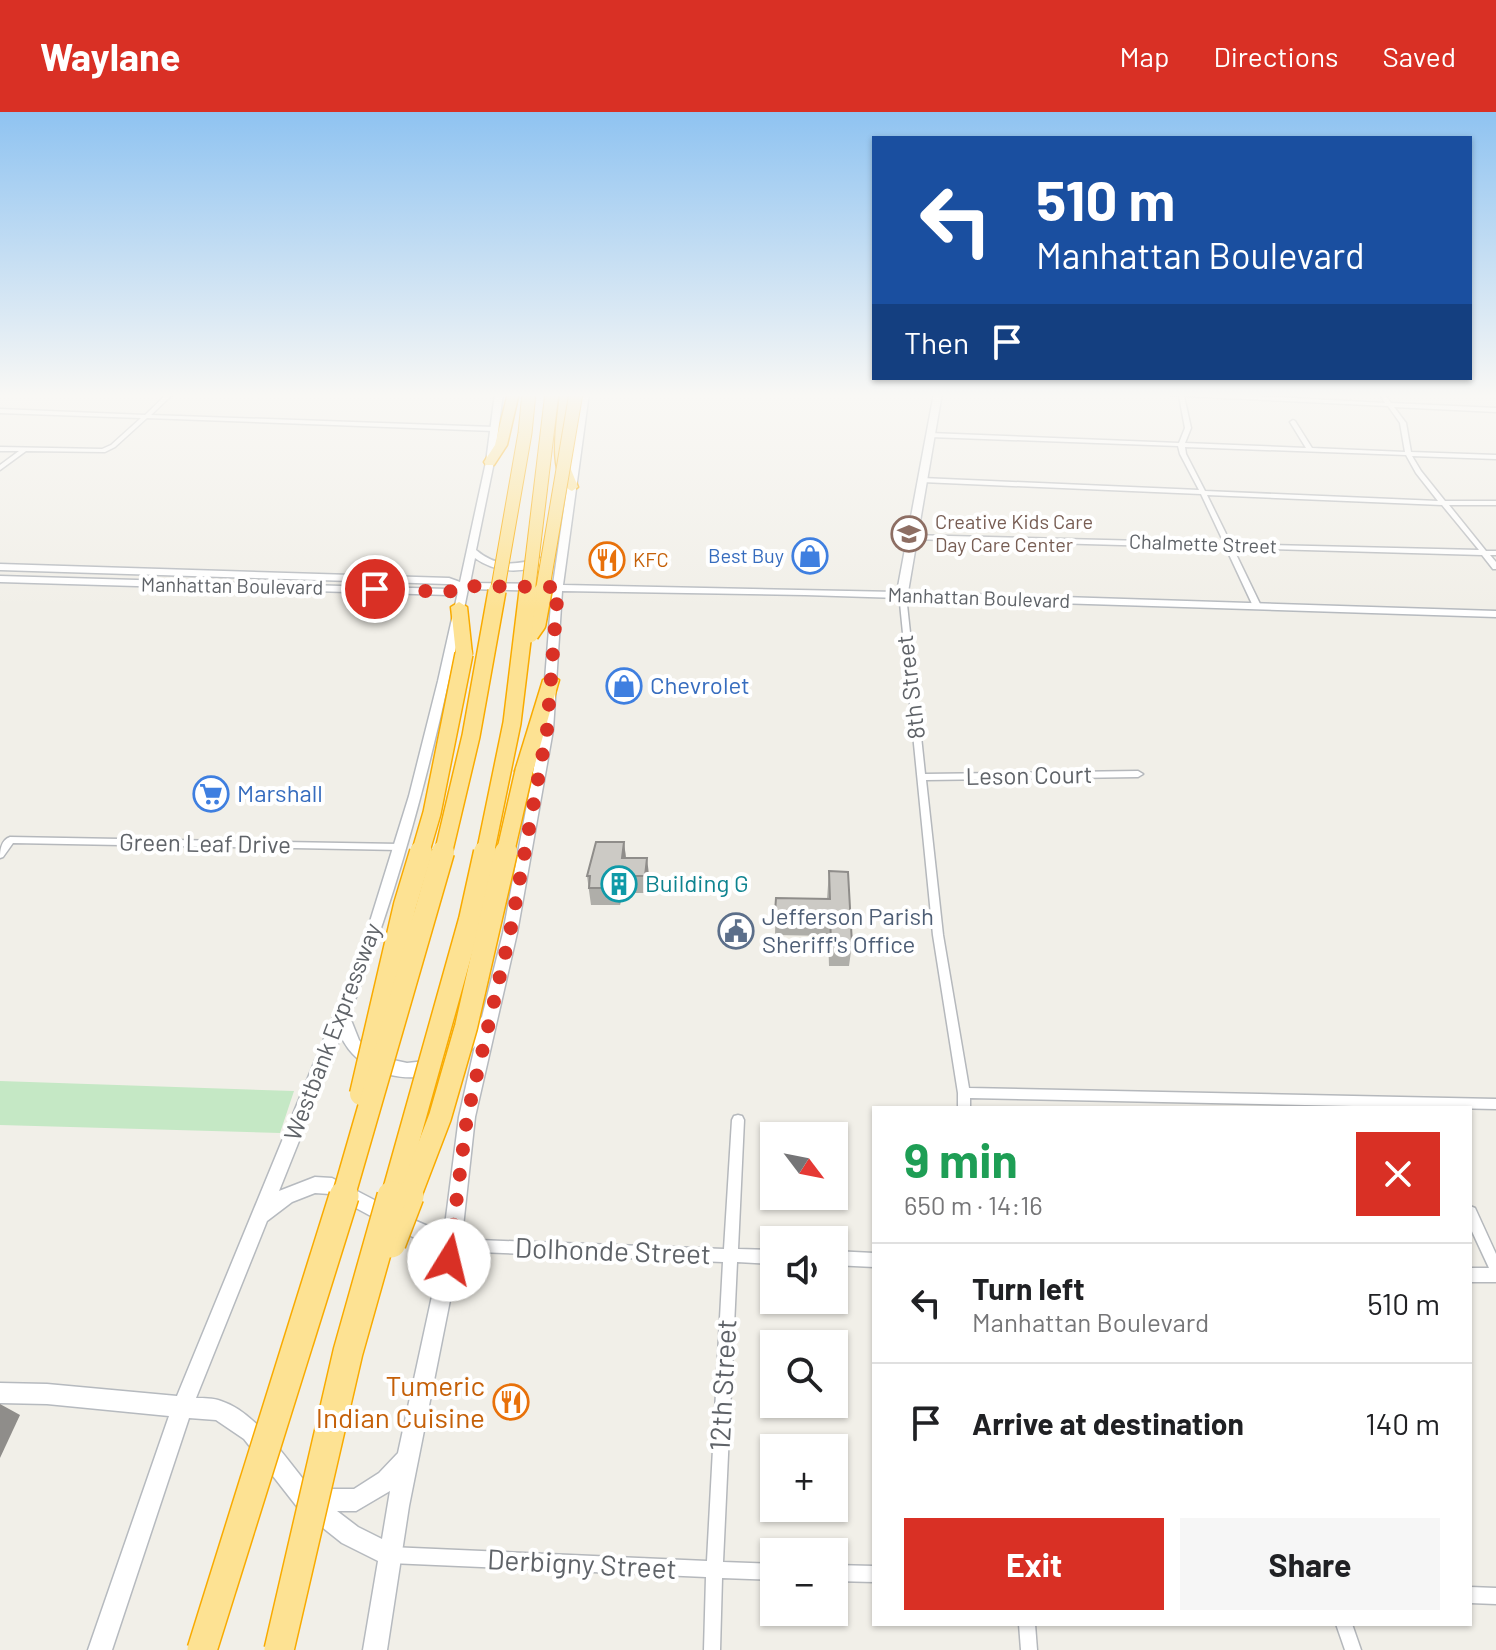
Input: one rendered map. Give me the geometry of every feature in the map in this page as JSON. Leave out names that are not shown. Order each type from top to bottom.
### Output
[{"type":"highway","name":"Westbank Expressway","points":[[202,1650],[364,1131],[440,866],[471,736],[519,465]]},
{"type":"highway","points":[[279,1650],[348,1352],[470,920],[512,723],[521,647],[553,465]]},
{"type":"highway","points":[[521,647],[537,624],[556,465]]},
{"type":"highway","points":[[563,465],[572,487]]},
{"type":"highway","points":[[364,1131],[360,1097],[405,905],[432,813],[464,654],[459,607]]},
{"type":"highway","points":[[348,1352],[440,1117],[466,1027],[524,771],[551,680]]},
{"type":"main road","name":"Westbank Expressway","points":[[100,1650],[183,1405],[370,944],[400,847],[444,681],[489,465]]},
{"type":"main road","points":[[375,1650],[408,1459],[452,1245],[467,1117],[519,890],[547,730],[558,587],[575,465]]},
{"type":"main road","name":"8th Street","points":[[902,595],[925,465]]},
{"type":"main road","points":[[472,551],[489,565],[510,568],[535,563],[562,551]]},
{"type":"main road","name":"Manhattan Boulevard","points":[[0,569],[449,581],[462,586],[902,595],[1496,614]]},
{"type":"main road","name":"Manhattan Boulevard","points":[[0,579],[449,592],[462,586]]},
{"type":"main road","points":[[328,588],[377,579]]},
{"type":"main road","points":[[341,1015],[354,1047],[367,1058],[392,1068],[425,1070],[438,1066],[463,1050],[489,1021]]},
{"type":"main road","points":[[260,1215],[286,1196],[315,1185],[332,1186],[401,1223],[452,1245]]},
{"type":"main road","points":[[0,1393],[219,1410],[251,1432],[306,1500],[350,1535],[390,1555]]},
{"type":"main road","points":[[306,1500],[356,1500],[387,1481],[408,1459]]},
{"type":"street","points":[[1190,465],[1257,606]]},
{"type":"street","points":[[1414,465],[1496,567]]},
{"type":"street","points":[[922,480],[1496,503]]},
{"type":"street","name":"Chalmette Street","points":[[911,537],[1496,553]]},
{"type":"street","name":"8th Street","points":[[902,595],[938,935],[964,1106]]},
{"type":"street","name":"Leson Court","points":[[921,777],[1138,774]]},
{"type":"street","name":"Green Leaf Drive","points":[[0,855],[10,840],[400,847]]},
{"type":"street","points":[[964,1093],[1191,1102],[1496,1104]]},
{"type":"street","name":"12th Street","points":[[712,1650],[738,1120]]},
{"type":"street","points":[[1472,1216],[1496,1269]]},
{"type":"street","name":"Dolhonde Street","points":[[452,1245],[760,1256]]},
{"type":"street","points":[[848,1259],[872,1260]]},
{"type":"street","points":[[1472,1275],[1496,1275]]},
{"type":"street","name":"Derbigny Street","points":[[390,1555],[760,1572]]},
{"type":"street","points":[[848,1573],[872,1574]]},
{"type":"street","points":[[1472,1595],[1496,1596]]},
{"type":"street","points":[[1027,1626],[1029,1650]]},
{"type":"street","points":[[1345,1626],[1353,1650]]},
{"type":"green space","points":[[0,1081],[294,1091],[280,1133],[0,1125]]},
{"type":"building","points":[[596,842],[624,842],[622,858],[647,858],[645,876],[620,876],[618,888],[589,888],[590,876],[587,876]]},
{"type":"building","points":[[829,871],[848,872],[852,944],[831,944],[830,913],[775,912],[776,898],[830,899]]},
{"type":"place","name":"Creative Kids Care Day Care Center","points":[[909,534]]},
{"type":"place","name":"Best Buy","points":[[810,556]]},
{"type":"place","name":"KFC","points":[[607,560]]},
{"type":"place","name":"Chevrolet","points":[[624,686]]},
{"type":"place","name":"Marshall","points":[[211,794]]},
{"type":"place","name":"Building G","points":[[619,884]]},
{"type":"place","name":"Jefferson Parish Sheriff's Office","points":[[736,931]]},
{"type":"place","name":"Tumeric Indian Cuisine","points":[[511,1402]]},
{"type":"route","points":[[375,589],[449,592],[462,586],[558,587],[547,730],[519,890],[467,1117],[449,1260]]}]
